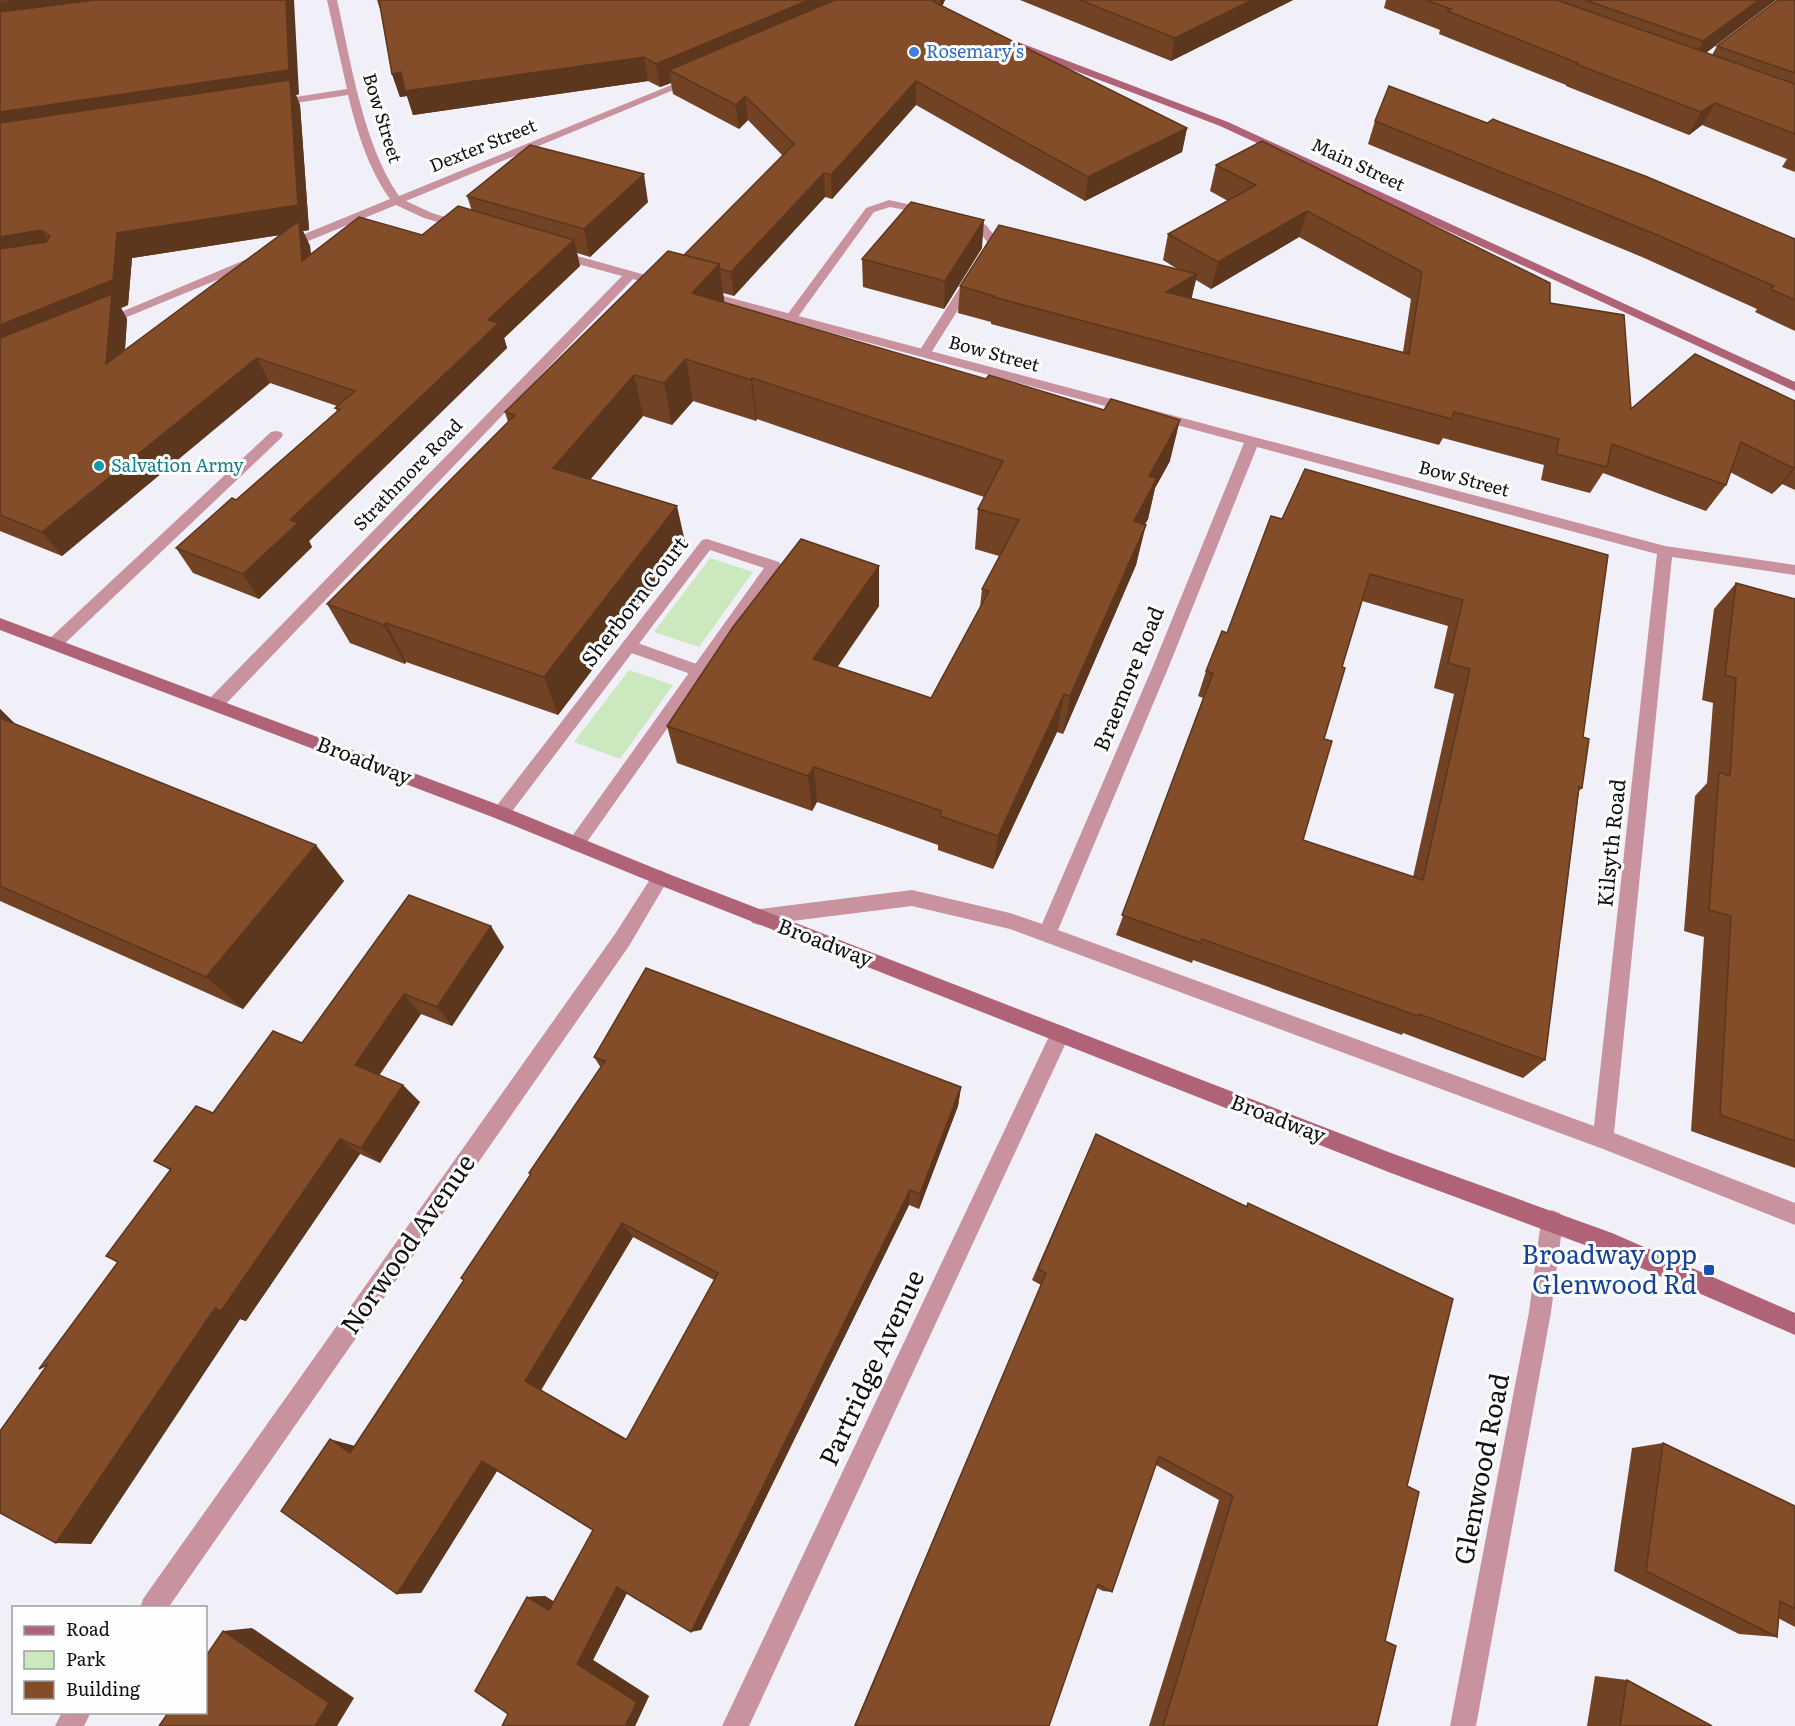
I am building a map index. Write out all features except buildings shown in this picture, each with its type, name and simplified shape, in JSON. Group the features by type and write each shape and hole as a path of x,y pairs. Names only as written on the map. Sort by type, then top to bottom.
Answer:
{"main road":[{"name":"Main Street","path":"996,37 1224,124 1795,387"},
{"name":"Broadway","path":"0,624 501,813 759,917 1391,1163 1612,1244 1795,1324"}],"street":[{"name":"Bow Street","path":"332,0 376,171 397,201"},
{"name":"Dexter Street","path":"87,328 706,74"},
{"path":"264,105 354,91"},
{"path":"397,201 428,215 473,229"},
{"path":"791,318 870,210 888,203 972,221 989,232 994,243 924,353"},
{"name":"Bow Street","path":"540,249 682,289 1665,551 1795,570"},
{"name":"Strathmore Road","path":"214,704 630,275"},
{"path":"54,644 276,435"},
{"name":"Braemore Road","path":"1047,934 1161,666 1252,441"},
{"name":"Sherborn Court","path":"501,813 707,544 774,566 576,844"},
{"name":"Kilsyth Road","path":"1604,1139 1665,551"},
{"path":"629,646 699,671"},
{"name":"Norwood Avenue","path":"153,1606 622,940 660,878"},
{"name":"Broadway","path":"759,917 912,898 1010,921 1604,1139 1795,1214"},
{"name":"Partridge Avenue","path":"735,1726 1060,1034"},
{"name":"Glenwood Road","path":"1463,1726 1540,1312 1552,1221"},
{"path":"68,1726 77,1714"}],"green space":[{"path":"710,558 753,572 699,647 654,632"},
{"path":"629,670 673,685 620,759 574,742"}],"place":[{"name":"Rosemary's","path":"914,52"},
{"name":"Salvation Army","path":"99,466"},
{"name":"Broadway opp Glenwood Rd","path":"1709,1270"}]}
